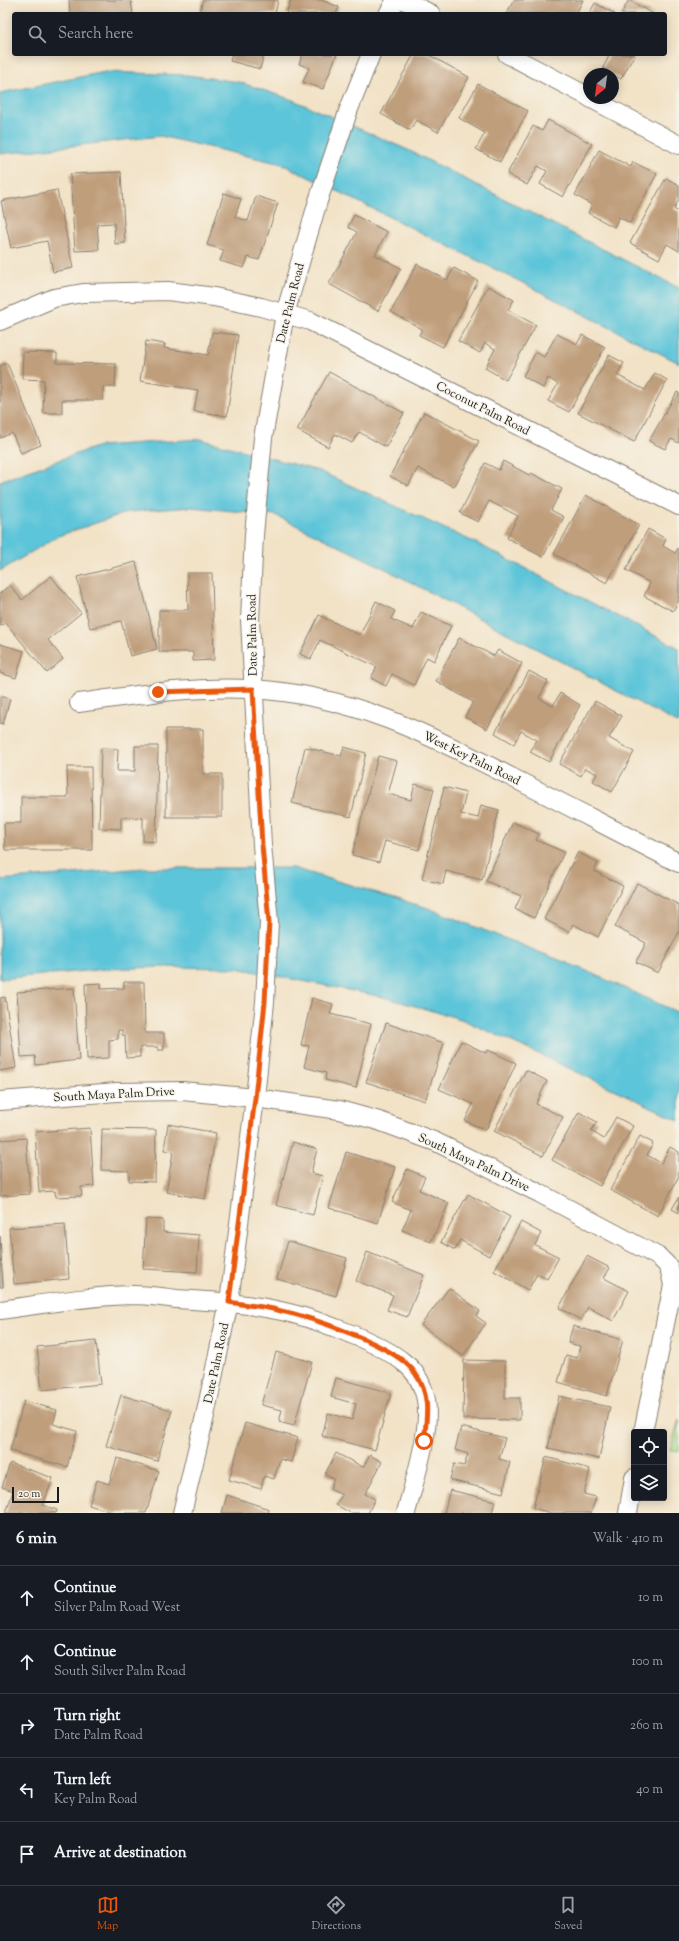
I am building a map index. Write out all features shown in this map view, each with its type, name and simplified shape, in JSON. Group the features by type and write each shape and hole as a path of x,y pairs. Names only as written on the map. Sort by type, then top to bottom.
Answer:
{"street":[{"path":"389,12 396,0"},
{"path":"404,0 426,12"},
{"name":"Date Palm Road","path":"182,1513 206,1416 229,1302 255,1098 265,1002 269,922 262,845 250,620 254,535 263,438 285,314 318,201 349,109 371,56"},
{"path":"511,56 583,94"},
{"path":"601,104 679,145"},
{"name":"Coconut Palm Road","path":"0,321 54,298 97,292 168,291 214,297 261,307 310,321 679,506"},
{"name":"West Key Palm Road","path":"79,703 158,692 253,689 311,696 344,704 393,720 440,740 679,863"},
{"name":"South Maya Palm Drive","path":"0,1102 117,1092 168,1091 255,1098 339,1110 379,1121 436,1142 540,1193 659,1257 669,1267 673,1285 644,1429"},
{"path":"0,1310 84,1299 133,1295 229,1302 278,1310 291,1314 330,1327 384,1350 401,1360 415,1372 424,1390 428,1410 424,1441 406,1513"},
{"path":"628,1513 631,1496"}],"green space":[{"path":"679,1420 679,1452 670,1450"}],"water":[{"path":"105,72 187,75 239,82 293,100 408,150 679,288 679,363 521,282 282,164 160,136 0,154 0,93"},
{"path":"200,439 319,471 476,543 679,648 679,724 380,566 275,515 191,507 128,512 58,536 0,571 0,481 99,446"},
{"path":"145,868 293,868 428,908 587,971 679,1013 679,1120 461,1019 383,997 237,968 159,967 106,969 0,979 0,880"}],"building":[{"path":"69,0 131,0 133,12 70,12"},
{"path":"203,0 278,0 275,12 200,12"},
{"path":"291,0 321,0 339,7 337,12 287,12"},
{"path":"514,0 583,0 577,12 507,12"},
{"path":"629,0 650,12 622,12"},
{"path":"595,3 611,12 590,12"},
{"path":"231,56 263,56 260,69 230,61"},
{"path":"302,56 336,56 323,89 303,82 309,68 299,64"},
{"path":"413,56 431,56 469,77 438,132 416,120 410,130 381,114"},
{"path":"609,56 634,56 621,79 619,78 619,68 603,68"},
{"path":"478,84 528,111 500,162 476,149 485,133 459,118"},
{"path":"548,120 592,144 563,197 540,184 547,171 538,166 527,185 507,174 533,126 542,131"},
{"path":"599,150 631,167 633,162 657,174 630,223 619,217 614,227 588,213 592,205 575,195"},
{"path":"121,172 125,243 115,244 114,223 97,224 99,250 75,251 70,174"},
{"path":"666,178 679,185 679,199 674,209 679,212 679,251 667,244 659,259 630,243"},
{"path":"57,190 73,268 53,272 47,241 11,248 1,201"},
{"path":"224,193 241,199 235,217 248,221 256,196 278,203 259,260 248,257 244,268 220,261 224,250 207,245"},
{"path":"354,215 387,232 375,255 401,268 378,311 329,284 357,232 348,227"},
{"path":"417,264 447,280 454,268 478,281 443,347 419,335 422,329 391,312"},
{"path":"488,286 514,300 508,310 536,325 506,380 485,368 495,349 485,343 480,353 458,341"},
{"path":"212,332 238,335 227,416 194,411 198,390 140,381 146,341 165,344 164,348 208,355"},
{"path":"557,334 577,344 582,335 605,347 569,412 548,401 558,384 548,378 543,388 523,376 536,352 544,357"},
{"path":"23,352 57,353 57,363 116,364 115,387 103,387 103,400 62,400 62,413 43,413 44,380 22,379"},
{"path":"609,355 624,363 617,375 645,390 655,373 667,380 634,442 578,413"},
{"path":"7,363 41,445 21,453 12,433 0,438 0,366"},
{"path":"329,372 404,413 386,447 359,432 352,443 335,434 328,447 297,430"},
{"path":"677,392 679,393 679,443 671,439 665,449 649,441"},
{"path":"424,412 479,441 454,487 418,468 408,486 390,476"},
{"path":"503,461 529,475 531,473 562,489 551,510 564,517 543,557 507,538 518,516 489,501 478,522 460,513 485,463 499,470"},
{"path":"586,495 639,525 607,583 554,554"},
{"path":"648,529 666,539 663,546 675,553 679,547 679,600 673,611 644,596 650,583 626,570"},
{"path":"136,562 157,649 130,656 121,621 90,628 77,577"},
{"path":"187,573 212,573 214,660 193,661 193,652 159,652 159,610 188,610"},
{"path":"51,576 81,613 48,640 63,659 47,673 6,623 0,626 0,593 10,585 22,600"},
{"path":"376,601 395,611 391,619 413,629 421,612 451,626 434,661 427,657 414,685 392,674 386,686 371,678 377,667 320,640 311,659 300,654 319,615 360,635"},
{"path":"459,638 494,656 498,650 522,663 487,729 465,717 473,702 436,681"},
{"path":"0,644 24,651 16,678 0,673"},
{"path":"529,671 548,681 539,698 553,706 560,693 580,705 549,762 530,752 537,740 521,731 514,744 495,733"},
{"path":"0,696 10,699 3,724 0,723"},
{"path":"595,701 622,716 609,738 634,752 612,792 593,781 597,774 585,768 581,776 559,764"},
{"path":"166,729 203,729 203,774 222,774 222,817 166,817"},
{"path":"135,746 158,746 156,842 143,841 143,818 121,817 121,829 99,828 101,748 118,749 117,771 135,771"},
{"path":"305,747 341,756 344,747 366,753 351,817 292,803"},
{"path":"378,756 397,761 388,794 411,800 415,784 434,789 419,850 385,841 379,862 352,855"},
{"path":"67,767 91,767 92,850 5,850 4,823 21,823 21,797 68,797"},
{"path":"444,787 466,793 461,814 478,818 481,805 499,810 482,880 446,871 443,884 422,879"},
{"path":"513,822 539,834 536,840 564,852 534,918 515,909 521,896 486,881"},
{"path":"578,852 598,863 594,871 623,886 598,937 573,924 569,932 544,919"},
{"path":"637,883 679,905 679,932 658,973 636,962 646,943 615,927"},
{"path":"124,982 144,982 145,1033 164,1033 164,1050 158,1050 158,1047 140,1047 140,1057 126,1058 125,1035 122,1035 122,1030 118,1030 118,1039 109,1040 109,1058 87,1059 85,984 101,983 101,989 124,988"},
{"path":"74,988 79,1060 36,1065 35,1056 21,1057 17,992"},
{"path":"5,997 16,1068 0,1071 0,998"},
{"path":"312,998 333,1004 330,1014 371,1024 356,1088 325,1080 326,1073 304,1067 309,1046 301,1045"},
{"path":"386,1023 444,1043 425,1101 366,1082"},
{"path":"461,1041 486,1053 488,1050 516,1063 486,1130 465,1121 473,1104 439,1089"},
{"path":"526,1070 547,1081 536,1104 563,1117 543,1156 494,1131"},
{"path":"579,1112 597,1122 591,1131 604,1139 616,1117 633,1126 600,1186 552,1160"},
{"path":"168,1124 216,1133 205,1199 166,1192 173,1152 164,1150"},
{"path":"90,1128 94,1186 81,1187 82,1196 56,1197 55,1191 39,1192 35,1132"},
{"path":"102,1129 156,1130 155,1182 129,1181 129,1171 101,1170"},
{"path":"640,1136 653,1143 647,1155 661,1163 670,1147 679,1152 679,1176 658,1216 610,1190"},
{"path":"26,1138 30,1194 0,1196 0,1140"},
{"path":"293,1142 317,1149 311,1173 323,1176 313,1215 276,1205"},
{"path":"346,1152 395,1167 378,1223 329,1208"},
{"path":"407,1169 425,1177 419,1190 449,1203 431,1242 402,1230 411,1210 392,1202"},
{"path":"468,1194 510,1217 489,1256 460,1240 455,1250 441,1242"},
{"path":"679,1197 679,1213 672,1209"},
{"path":"146,1219 163,1220 163,1232 199,1235 197,1272 143,1269"},
{"path":"521,1222 541,1233 535,1245 559,1257 547,1279 537,1274 528,1290 494,1271"},
{"path":"65,1224 69,1279 14,1284 9,1228"},
{"path":"0,1236 3,1287 0,1287"},
{"path":"288,1241 347,1258 336,1296 277,1279"},
{"path":"367,1252 424,1275 407,1317 387,1310 393,1295 356,1281"},
{"path":"587,1256 610,1268 604,1278 629,1291 613,1321 588,1307 581,1320 559,1308"},
{"path":"449,1288 480,1311 476,1316 486,1323 463,1356 421,1325"},
{"path":"573,1326 623,1340 607,1396 558,1382 566,1355 577,1358 580,1346 568,1343"},
{"path":"96,1341 101,1384 42,1390 37,1347"},
{"path":"276,1352 312,1362 294,1426 279,1422 282,1410 261,1405"},
{"path":"464,1360 505,1361 505,1398 520,1398 520,1420 463,1419"},
{"path":"336,1378 391,1393 375,1450 322,1436 328,1413 352,1420 356,1404 331,1397"},
{"path":"121,1395 172,1410 157,1461 106,1446"},
{"path":"559,1396 610,1407 599,1459 548,1448"},
{"path":"24,1401 57,1410 53,1424 77,1431 67,1467 10,1451"},
{"path":"245,1423 298,1438 291,1462 280,1459 274,1479 264,1476 261,1489 229,1480"},
{"path":"461,1427 505,1438 499,1459 510,1462 503,1493 450,1480 454,1464 464,1466 468,1454 455,1450"},
{"path":"336,1453 363,1467 370,1455 382,1462 365,1494 375,1499 368,1513 351,1513 336,1505 342,1495 330,1489 334,1479 325,1474"},
{"path":"546,1457 590,1469 584,1494 596,1497 591,1513 551,1513 533,1508"},
{"path":"117,1458 159,1471 146,1513 115,1513 89,1505 97,1480 109,1484"},
{"path":"10,1463 53,1478 43,1505 57,1510 56,1513 6,1513 13,1491 2,1487"},
{"path":"450,1490 495,1501 492,1513 444,1513"},
{"path":"227,1495 269,1509 268,1513 222,1513"}],"route":[{"path":"158,692 234,688 253,689 262,845 269,922 265,1002 255,1098 229,1302 278,1310 324,1324 384,1350 401,1360 415,1372 424,1390 428,1410 424,1441"}]}
